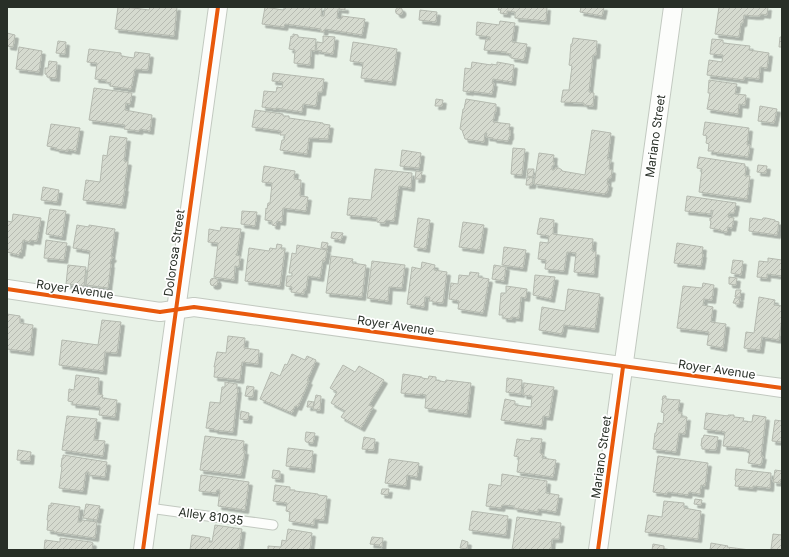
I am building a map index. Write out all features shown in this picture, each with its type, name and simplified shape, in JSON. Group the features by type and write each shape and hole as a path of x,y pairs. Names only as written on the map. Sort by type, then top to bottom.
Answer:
{"street":[{"name":"Dolorosa Street","path":"144,550 218,7"},
{"name":"Mariano Street","path":"598,550 673,7"},
{"name":"Royer Avenue","path":"7,289 160,312 194,308 782,388"}],"lane":[{"name":"Alley 81035","path":"149,508 273,525"}],"building":[{"path":"118,7 149,10 150,7 177,7 174,36 115,29"},
{"path":"265,7 283,10 285,7 322,7 321,16 324,16 324,7 345,7 345,10 338,9 337,18 341,19 342,16 365,19 362,35 325,29 324,32 321,32 321,29 285,24 284,27 262,24"},
{"path":"399,7 402,8 402,14 399,15 396,14 395,11 396,8"},
{"path":"499,7 547,7 546,21 515,18 515,12 507,11 507,14 500,13 501,10 498,10"},
{"path":"581,7 604,7 602,16 580,12"},
{"path":"719,7 768,7 767,15 744,15 739,37 715,34"},
{"path":"420,10 437,12 436,22 419,20"},
{"path":"500,21 515,23 512,42 527,44 524,60 511,58 511,54 506,52 484,50 486,39 490,40 490,37 476,35 477,22 499,25"},
{"path":"7,33 15,35 13,47 7,46"},
{"path":"293,34 298,35 298,37 316,39 315,51 311,50 310,65 294,63 295,50 289,49 291,36 293,37"},
{"path":"323,36 335,37 333,54 316,50 317,42 323,43"},
{"path":"780,37 782,37 782,47 779,47"},
{"path":"573,38 597,41 596,55 593,55 589,92 594,93 593,106 584,105 584,103 561,102 563,90 569,90 572,66 569,65"},
{"path":"712,39 723,40 723,43 750,46 749,50 769,53 767,68 760,67 759,79 744,77 744,80 707,75 709,60 722,62 723,55 710,54"},
{"path":"58,41 66,42 65,54 56,53"},
{"path":"353,42 397,49 392,82 361,78 363,63 350,61"},
{"path":"19,47 42,51 39,72 16,69"},
{"path":"89,49 121,53 121,56 134,58 135,52 150,54 148,70 135,69 131,89 110,86 111,83 106,82 106,80 95,79 97,63 87,62"},
{"path":"49,61 57,62 56,78 47,77 45,74 45,68 48,68"},
{"path":"472,62 497,65 497,62 514,65 512,82 493,79 492,83 494,83 492,94 463,91 465,68 471,69"},
{"path":"273,73 324,79 322,92 318,92 316,106 303,104 302,112 262,107 264,91 276,92 277,87 282,88 283,82 272,81"},
{"path":"709,80 737,84 735,94 746,95 745,105 739,104 738,114 707,109 710,93 708,93"},
{"path":"94,88 132,93 130,104 126,103 125,110 152,115 150,131 140,129 139,131 124,129 125,125 89,120"},
{"path":"436,99 443,100 442,106 435,106"},
{"path":"466,99 496,104 496,112 493,122 510,124 510,136 508,141 486,137 487,133 485,133 484,142 465,139 462,130 460,129"},
{"path":"760,106 777,109 774,123 758,121"},
{"path":"255,110 283,114 283,116 289,116 289,118 330,125 328,139 309,138 307,154 280,150 282,140 284,140 285,135 280,135 281,131 252,127"},
{"path":"705,122 749,128 747,145 750,145 748,157 708,151 709,144 706,143 707,136 703,135"},
{"path":"51,124 80,128 76,151 56,149 47,146"},
{"path":"592,130 611,133 607,159 610,159 609,169 612,170 611,178 608,178 607,184 609,184 607,193 605,194 534,184 539,153 554,155 554,165 552,166 552,170 559,168 562,171 585,175"},
{"path":"110,136 127,138 124,161 128,162 122,205 83,200 86,180 100,182 103,155 107,156"},
{"path":"513,148 525,149 522,175 511,174"},
{"path":"402,150 421,153 419,168 400,166"},
{"path":"699,157 745,164 745,176 750,176 747,199 699,192 702,169 697,168"},
{"path":"758,165 767,166 766,173 757,172"},
{"path":"264,166 295,171 294,179 301,180 300,196 308,197 306,211 283,208 282,222 277,221 276,226 272,225 272,221 265,220 266,208 267,209 268,203 270,203 272,183 262,182"},
{"path":"375,169 412,173 411,188 399,186 394,221 386,220 385,223 377,222 377,218 347,215 349,198 371,200"},
{"path":"528,169 534,169 533,177 527,176"},
{"path":"416,171 422,172 421,179 415,179"},
{"path":"527,177 533,178 532,185 526,185"},
{"path":"43,187 59,190 57,202 41,200"},
{"path":"687,196 736,203 734,213 729,213 728,217 734,218 732,228 728,227 727,232 710,228 710,218 711,219 713,211 711,210 711,214 685,211"},
{"path":"50,209 66,211 62,237 46,234"},
{"path":"242,211 257,212 255,226 241,224"},
{"path":"13,214 41,218 37,241 30,240 30,242 23,240 21,253 20,252 19,255 7,252 7,221 12,222"},
{"path":"418,218 430,220 426,249 414,247"},
{"path":"540,218 554,220 553,234 593,239 592,251 596,252 594,274 574,272 576,253 567,252 564,271 545,269 546,260 538,259 540,242 548,243 549,236 537,234"},
{"path":"750,218 762,220 763,218 766,218 779,222 777,235 749,231"},
{"path":"463,222 484,225 480,250 459,247"},
{"path":"77,225 89,227 89,225 115,229 111,257 113,257 110,264 108,288 86,285 90,251 73,248"},
{"path":"221,227 241,229 236,254 240,256 239,267 235,266 234,280 214,277 218,243 208,242 209,229 220,231"},
{"path":"332,232 343,233 341,240 331,238"},
{"path":"46,240 67,243 64,260 44,258"},
{"path":"322,242 328,243 327,249 321,248"},
{"path":"677,243 703,247 701,266 674,263"},
{"path":"277,244 282,245 281,249 285,249 280,286 245,281 249,248 269,251 270,248 276,249"},
{"path":"297,245 327,250 325,261 323,260 320,278 308,276 304,294 291,292 292,287 286,286 287,276 292,276 292,273 289,273 292,253 296,254"},
{"path":"504,247 526,250 523,268 502,265"},
{"path":"331,256 353,259 352,263 366,265 362,297 326,293"},
{"path":"768,258 782,260 782,276 767,274 767,278 757,277 759,261 768,262"},
{"path":"733,260 743,261 741,275 731,273"},
{"path":"372,261 405,265 402,288 389,287 388,301 367,298"},
{"path":"422,262 435,265 434,270 447,272 443,303 429,301 430,297 425,297 424,307 407,304 412,267 421,269"},
{"path":"68,265 86,267 84,286 66,284"},
{"path":"494,265 506,267 504,281 492,279"},
{"path":"470,272 479,273 478,277 489,279 483,313 458,309 459,301 449,299 451,283 458,284 459,275 469,276"},
{"path":"535,275 555,277 551,299 533,295"},
{"path":"729,277 737,278 736,285 729,284"},
{"path":"212,278 216,278 218,282 216,286 212,286 210,284 210,280"},
{"path":"703,283 714,285 712,300 704,299 703,305 713,307 711,322 726,324 723,348 707,345 709,332 677,328 683,286 702,288"},
{"path":"506,286 527,289 526,298 521,297 519,318 503,318 503,315 499,315 501,293 506,293"},
{"path":"568,289 600,294 595,329 564,325 562,334 539,330 542,307 565,311"},
{"path":"736,290 741,290 740,297 735,297"},
{"path":"759,297 775,300 774,305 782,306 779,340 762,337 760,350 744,348 746,332 754,333"},
{"path":"735,298 740,298 739,304 733,303"},
{"path":"7,314 20,316 20,323 33,325 30,352 7,349"},
{"path":"102,320 121,322 117,353 105,352 103,371 59,365 62,340 98,345"},
{"path":"228,336 245,338 244,348 259,350 258,364 242,362 240,380 214,377 217,352 226,353"},
{"path":"292,354 305,360 307,356 316,360 298,407 295,406 292,413 260,399 271,372 280,376 285,364 287,365"},
{"path":"343,365 355,372 359,366 384,380 369,405 373,407 361,428 341,417 345,411 331,403 337,392 330,388"},
{"path":"403,374 428,379 429,376 436,377 436,380 445,382 446,380 471,383 467,414 425,408 426,395 401,393"},
{"path":"76,375 99,378 98,394 103,395 102,398 117,400 115,417 99,415 100,407 72,404 73,402 68,401 69,389 74,390"},
{"path":"507,378 522,380 521,394 506,392"},
{"path":"225,382 237,384 238,389 233,432 206,428 210,402 220,403 222,387 225,387"},
{"path":"524,383 554,387 549,417 543,416 542,426 501,420 505,399 515,401 515,405 531,407 532,396 523,395"},
{"path":"247,386 254,387 253,397 245,396"},
{"path":"316,395 321,396 320,410 313,409"},
{"path":"663,396 666,396 666,399 680,400 678,410 679,413 682,413 681,417 687,417 685,434 679,433 676,452 653,449 658,423 663,424 664,413 661,412"},
{"path":"308,401 314,402 313,407 307,407"},
{"path":"241,411 249,413 248,420 240,419"},
{"path":"706,413 728,416 734,415 734,417 744,418 743,421 752,422 753,415 766,417 761,465 748,463 750,450 723,446 725,432 704,429"},
{"path":"67,416 97,419 94,440 105,441 103,456 62,450"},
{"path":"775,420 782,421 782,442 772,441"},
{"path":"306,432 315,433 313,443 306,442"},
{"path":"704,435 718,437 716,450 702,449 702,438"},
{"path":"205,436 244,441 243,451 245,451 241,475 200,470"},
{"path":"364,437 375,439 374,450 362,449"},
{"path":"531,438 542,439 540,453 543,454 542,458 556,460 553,477 517,472 519,457 514,456 517,439 531,441"},
{"path":"288,448 313,451 311,469 286,466"},
{"path":"18,450 31,452 30,461 17,460"},
{"path":"63,455 107,462 105,477 89,475 89,472 86,472 83,491 59,488"},
{"path":"658,456 708,463 705,486 701,485 700,494 689,492 688,495 668,492 667,494 653,492"},
{"path":"389,459 419,463 417,477 407,475 406,486 385,483"},
{"path":"736,469 771,473 770,488 735,486"},
{"path":"273,470 280,471 280,479 272,478"},
{"path":"775,470 782,471 782,481 781,480 780,483 773,482"},
{"path":"502,474 547,481 546,493 559,495 556,512 538,509 538,512 514,508 514,506 502,505 501,508 486,506 489,484 501,486"},
{"path":"201,475 249,482 245,510 218,506 220,490 217,490 216,493 199,491"},
{"path":"275,485 290,487 290,490 327,496 324,520 314,519 314,525 289,521 290,512 286,511 287,503 273,501"},
{"path":"382,489 389,489 388,495 381,494"},
{"path":"695,499 702,500 701,505 694,504"},
{"path":"664,501 684,503 684,508 701,511 698,539 645,532 648,515 662,517"},
{"path":"51,503 80,507 78,522 81,522 82,520 97,522 95,538 47,530 49,505 51,506"},
{"path":"86,504 100,506 97,520 83,518"},
{"path":"472,511 508,516 506,535 469,530"},
{"path":"517,517 561,523 559,539 552,539 551,550 512,550"},
{"path":"215,525 242,529 239,550 190,550 192,535 210,538 209,542 212,542"},
{"path":"288,529 312,533 310,550 268,550 268,546 281,547 282,540 286,541"},
{"path":"773,534 782,535 782,550 771,549"},
{"path":"372,537 383,538 382,547 379,546 380,545 370,544"},
{"path":"60,538 91,542 93,543 92,550 44,550 45,540 60,542"},
{"path":"462,540 468,542 467,549 460,548"},
{"path":"711,543 728,546 727,547 750,550 710,550"},
{"path":"653,544 664,546 664,549 671,550 652,550"}],"cycle path":[{"path":"143,550 218,7"},
{"path":"7,289 160,312 194,307 782,388"},
{"path":"598,550 623,367"}]}
